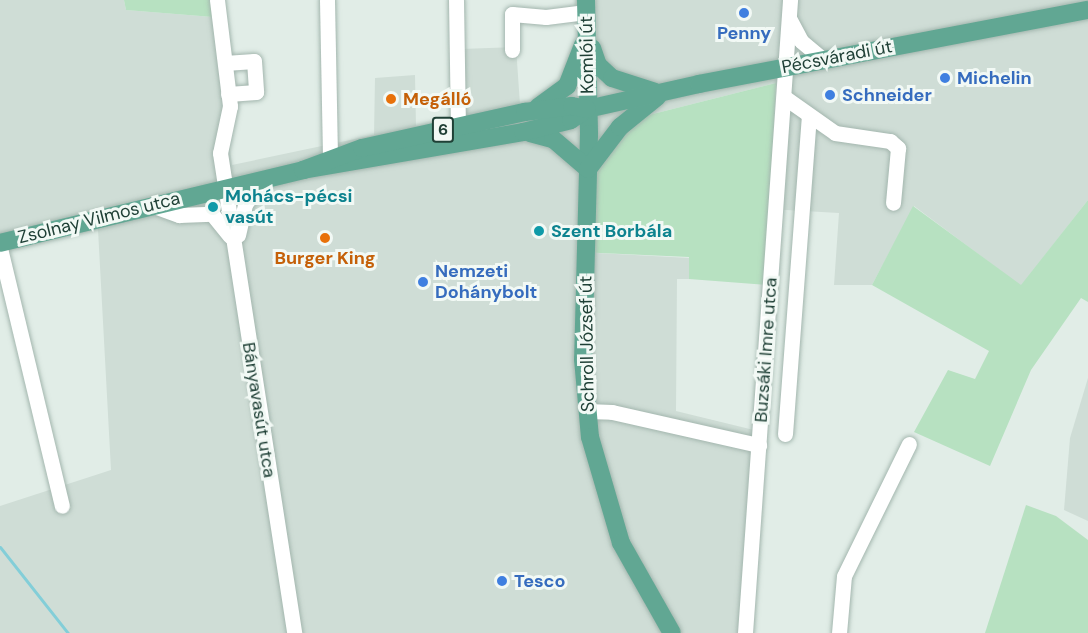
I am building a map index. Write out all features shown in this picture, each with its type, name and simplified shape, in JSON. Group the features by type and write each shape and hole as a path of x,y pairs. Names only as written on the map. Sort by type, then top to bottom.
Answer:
{"main road":[{"name":"Komlói út","path":"586,6 587,109"},
{"name":"Pécsváradi út","path":"587,109 786,66 1088,10"},
{"path":"588,32 604,73 627,86 663,93"},
{"path":"525,112 552,100 567,86 588,32"},
{"path":"524,132 553,139 588,169 620,127 663,93"},
{"name":"Zsolnay Vilmos utca","path":"303,170 330,158 525,112 572,106 587,109"},
{"name":"Zsolnay Vilmos utca","path":"0,243 149,204 303,170 524,132 571,120 587,109"},
{"name":"Schroll József út","path":"587,109 588,169 583,320 587,411 595,462 614,526 645,591 672,633"}],"street":[{"name":"Bányavasút utca","path":"218,0 228,94 220,153 294,633"},
{"path":"327,0 330,158"},
{"path":"456,0 458,127"},
{"name":"Buzsáki Imre utca","path":"745,633 790,0"},
{"path":"512,50 512,14 546,17 586,6"},
{"path":"789,18 801,41 824,60"},
{"path":"225,63 254,61 256,92 228,94"},
{"path":"784,97 835,133 890,141 898,148 893,203"},
{"path":"785,434 809,116"},
{"path":"236,250 245,204 266,178"},
{"path":"149,204 178,214 212,214 220,218 236,250"},
{"path":"0,248 62,506"},
{"path":"587,411 612,412 759,445"},
{"path":"839,633 844,576 909,444"}],"shaded area":[{"path":"0,0 124,0 126,10 213,17 232,165 374,135 375,78 415,75 416,127 460,120 461,49 516,47 521,119 579,110 597,34 596,0 1088,0 1088,200 1021,286 914,206 872,285 834,285 839,213 769,209 776,83 637,118 602,166 578,252 690,258 689,279 677,279 676,411 766,433 744,633 0,633 0,506 111,470 97,211 0,237"},
{"path":"1088,378 1088,521 1064,510 1070,438"}],"green space":[{"path":"124,0 211,0 213,17 126,10"},
{"path":"776,83 766,285 689,279 689,257 578,252 582,170 602,166 637,118"},
{"path":"1088,200 1088,302 1081,298 1031,370 990,466 914,432 948,370 975,379 989,351 872,285 913,206 1021,285"},
{"path":"1026,505 1056,516 1088,540 1088,633 985,633"}],"waterway":[{"path":"0,547 68,633"}],"place":[{"name":"Penny","path":"744,13"},
{"name":"Michelin","path":"945,78"},
{"name":"Schneider","path":"830,95"},
{"name":"Megálló","path":"391,99"},
{"name":"Mohács-pécsi vasút","path":"213,207"},
{"name":"Szent Borbála","path":"539,231"},
{"name":"Burger King","path":"325,238"},
{"name":"Nemzeti Dohánybolt","path":"423,282"},
{"name":"Tesco","path":"502,581"}]}
